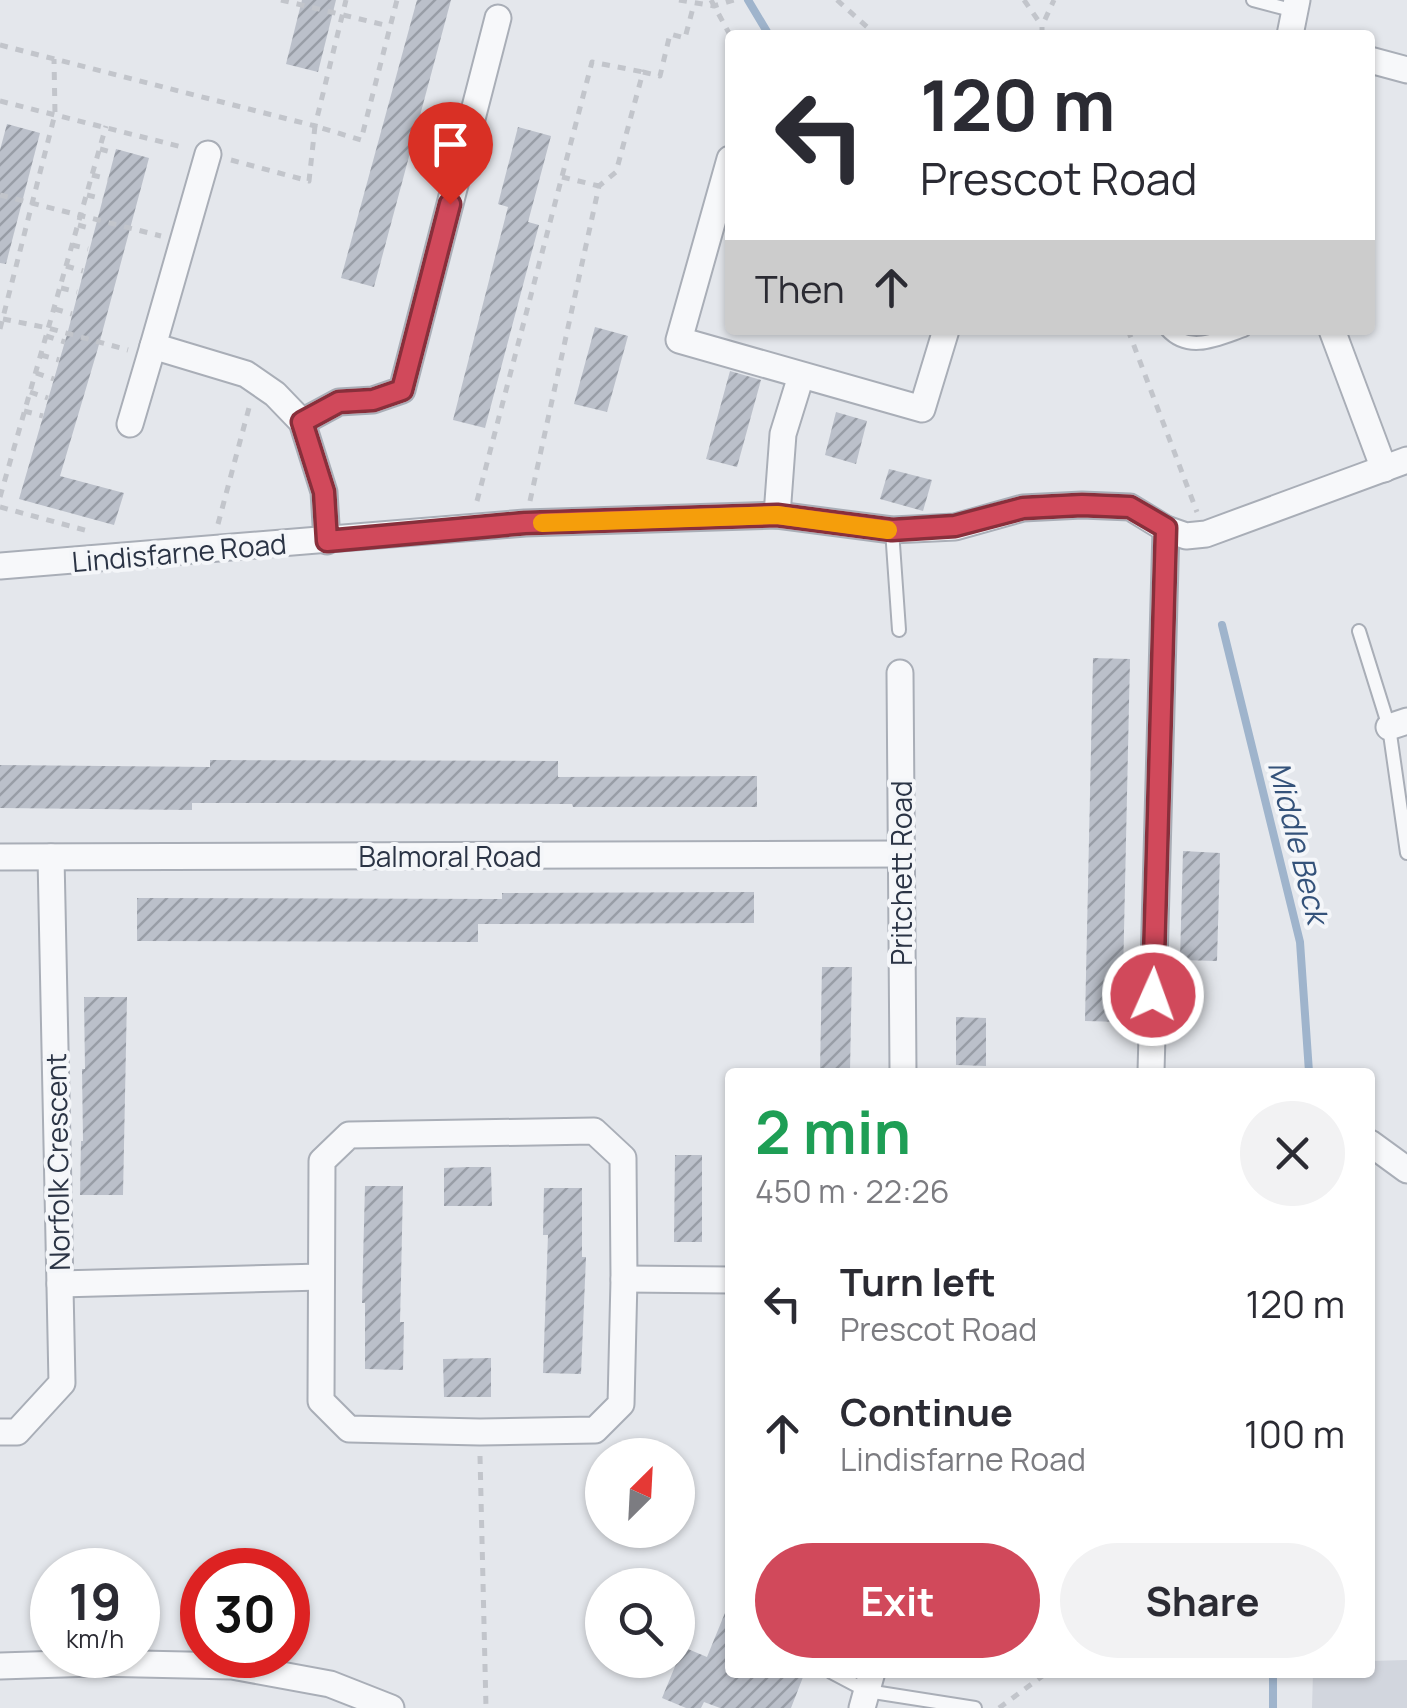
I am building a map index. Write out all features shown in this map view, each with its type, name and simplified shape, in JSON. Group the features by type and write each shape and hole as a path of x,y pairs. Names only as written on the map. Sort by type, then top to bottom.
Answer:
{"street":[{"path":"302,422 339,402 373,400 402,390 498,18"},
{"path":"1375,61 1407,70"},
{"path":"130,424 208,154"},
{"path":"725,177 679,340 922,410 944,335"},
{"path":"1206,534 1396,465 1334,335"},
{"path":"152,351 246,374 275,394 302,422 324,492 327,541"},
{"path":"777,515 783,434 801,376"},
{"name":"Lindisfarne Road","path":"0,566 525,523 777,515 892,530 955,526 1023,508 1082,505 1130,507 1186,536 1206,534"},
{"path":"1150,1068 1166,528"},
{"name":"Pritchett Road","path":"900,673 903,1068"},
{"name":"Balmoral Road","path":"0,857 901,854"},
{"name":"Norfolk Crescent","path":"0,1432 17,1432 62,1383 50,857"},
{"path":"594,1131 623,1158 624,1279 622,1404 595,1430 349,1430 321,1401 322,1161 349,1135 594,1131"},
{"path":"1375,1147 1407,1170"},
{"path":"60,1284 321,1277"},
{"path":"624,1279 725,1280"},
{"path":"0,1666 94,1662 232,1666 330,1684 391,1708"}],"lane":[{"path":"1254,0 1294,15"},
{"path":"1171,335 1196,344 1227,335"},
{"path":"892,530 899,630"},
{"path":"1359,631 1398,724 1407,853"},
{"path":"843,1678 867,1690 975,1708"}],"path":[{"path":"280,0 390,27"},
{"path":"0,101 310,181 315,126 346,0"},
{"path":"0,45 361,140 397,0"},
{"path":"679,0 694,4 734,0"},
{"path":"837,0 870,30"},
{"path":"1024,0 1042,26"},
{"path":"1042,30 1054,0"},
{"path":"712,3 727,30"},
{"path":"470,528 592,62 660,76 670,34 684,38 694,4"},
{"path":"0,329 3,305 12,284 55,114 54,58"},
{"path":"525,523 600,186 616,172 643,72"},
{"path":"0,497 106,126"},
{"path":"39,136 49,138"},
{"path":"100,149 115,152"},
{"path":"34,158 43,161"},
{"path":"92,175 108,179"},
{"path":"562,177 600,186"},
{"path":"27,181 38,184"},
{"path":"0,195 183,242"},
{"path":"87,195 103,199"},
{"path":"20,216 29,218"},
{"path":"78,225 94,230"},
{"path":"14,237 23,240"},
{"path":"72,245 88,250"},
{"path":"8,259 17,262"},
{"path":"66,266 83,270"},
{"path":"3,280 12,284"},
{"path":"60,288 78,292"},
{"path":"54,308 72,314"},
{"path":"1,318 152,351"},
{"path":"1130,335 1206,534"},
{"path":"46,336 65,342"},
{"path":"41,355 59,360"},
{"path":"36,373 54,380"},
{"path":"217,528 252,398 264,386"},
{"path":"30,392 48,398"},
{"path":"24,411 43,416"},
{"path":"20,512 24,500"},
{"path":"38,517 42,505"},
{"path":"0,506 94,533 98,521"},
{"path":"58,522 61,510"},
{"path":"77,528 80,516"},
{"path":"480,1432 486,1708"},
{"path":"998,1708 1040,1678"}],"shaded area":[{"path":"1407,1660 1407,1708 1312,1708 1313,1678 1375,1678 1375,1661"}],"building":[{"path":"302,0 336,0 318,72 286,64"},
{"path":"417,0 451,0 374,287 341,278"},
{"path":"7,124 40,133 6,264 0,263 0,150"},
{"path":"518,127 551,136 528,222 539,225 485,428 453,420 508,207 498,204"},
{"path":"116,149 149,158 60,476 124,493 114,525 19,499"},
{"path":"595,327 628,336 607,412 574,404"},
{"path":"730,371 761,380 737,467 706,459"},
{"path":"836,412 867,421 856,464 825,455"},
{"path":"889,469 932,480 923,511 880,499"},
{"path":"1093,658 1130,659 1122,1022 1085,1021"},
{"path":"210,760 558,761 558,777 757,776 757,807 192,803 192,810 0,808 0,765 210,767"},
{"path":"1183,851 1220,853 1217,961 1180,960"},
{"path":"754,892 754,923 478,924 478,942 137,941 137,898 502,899 502,893"},
{"path":"822,967 852,967 850,1068 820,1068"},
{"path":"84,997 127,997 123,1195 80,1195"},
{"path":"956,1017 986,1018 986,1066 956,1065"},
{"path":"675,1155 702,1155 702,1242 674,1242"},
{"path":"491,1167 492,1206 444,1206 444,1168"},
{"path":"365,1186 403,1186 403,1370 365,1369"},
{"path":"544,1188 582,1188 582,1257 586,1257 581,1374 543,1373 548,1235 543,1235"},
{"path":"491,1358 491,1397 444,1397 443,1359"},
{"path":"725,1613 725,1678 803,1678 791,1708 720,1708 704,1702 701,1708 686,1708 662,1698 670,1678 695,1678 695,1652 707,1657"}],"waterway":[{"path":"748,0 766,30"},
{"name":"Middle Beck","path":"1222,625 1300,942 1309,1068"},
{"name":"Middle Beck","path":"1273,1678 1273,1708"}],"slow traffic":[{"path":"542,523 777,515 888,530"}],"route":[{"path":"450,204 402,390 373,400 339,402 302,422 324,492 327,541 525,523 777,515 892,530 955,526 1023,508 1082,505 1130,507 1166,528 1153,995"}]}
